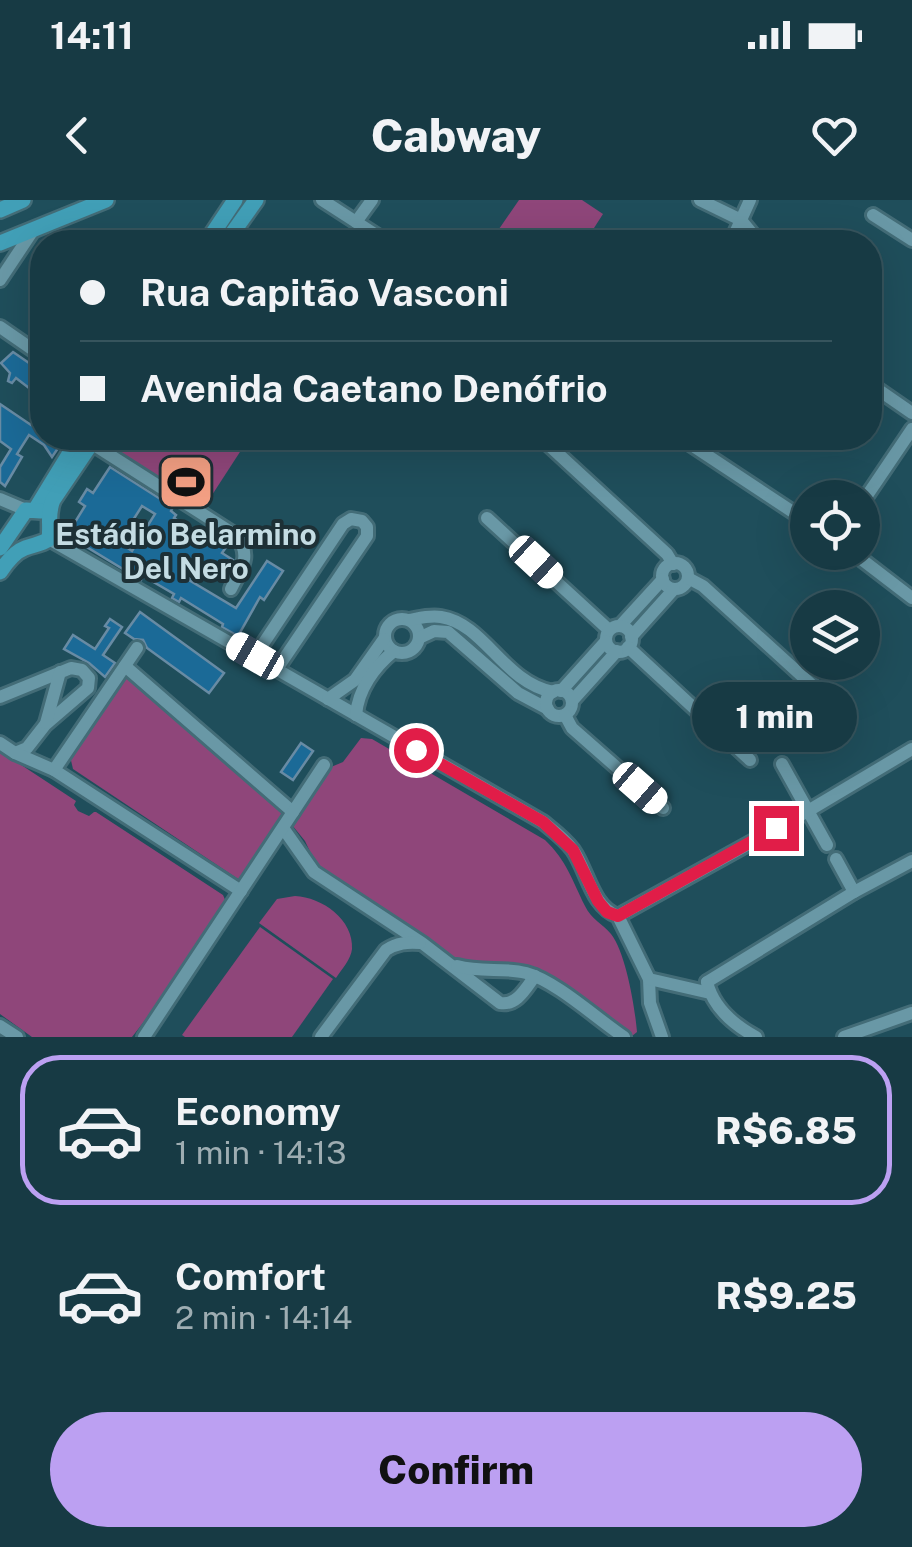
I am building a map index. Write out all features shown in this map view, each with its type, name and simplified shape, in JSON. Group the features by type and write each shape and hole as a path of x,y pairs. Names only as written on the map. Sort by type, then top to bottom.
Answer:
{"main road":[{"path":"0,210 23,200"},
{"path":"34,229 106,200"},
{"path":"215,230 235,200"},
{"path":"235,230 256,200"},
{"path":"0,243 30,231"},
{"path":"0,548 14,527 36,512 80,450"},
{"path":"0,572 8,560 25,548 50,539 51,526 36,512"},
{"path":"14,527 25,548"}],"street":[{"path":"322,200 368,230"},
{"path":"356,222 372,200"},
{"path":"700,200 741,220 749,230"},
{"path":"736,230 750,200"},
{"path":"873,215 912,240"},
{"path":"0,280 30,235"},
{"path":"0,327 30,348"},
{"path":"882,392 912,413"},
{"path":"877,480 912,428"},
{"path":"105,450 237,536 246,558 231,589"},
{"path":"554,450 667,554 673,564 684,567 688,578 703,586 836,706"},
{"path":"698,450 790,510"},
{"path":"0,498 36,512"},
{"path":"255,656 342,524 351,518 362,521 368,536 276,670"},
{"path":"487,518 612,632 628,630 625,645"},
{"path":"50,539 543,822 573,850 598,901 607,912 618,916 648,977 650,1004 662,1037"},
{"path":"673,564 664,571 666,586 681,588 688,578"},
{"path":"875,570 912,598"},
{"path":"548,709 546,702 663,578"},
{"path":"419,638 434,630 448,632 518,693 557,716 674,589"},
{"path":"328,699 359,684 376,660 386,628 393,620 437,616 459,623 519,679 536,688 568,694 572,728 663,808"},
{"path":"376,660 394,652 410,651 417,644 417,628 409,620"},
{"path":"612,632 610,648 625,645"},
{"path":"384,639 394,652"},
{"path":"625,645 750,760"},
{"path":"54,770 137,648"},
{"path":"125,666 293,812"},
{"path":"0,697 71,668 82,670 89,678 88,688 26,748 15,752"},
{"path":"45,726 60,672"},
{"path":"356,716 359,684"},
{"path":"0,742 54,770 241,891"},
{"path":"618,916 912,749"},
{"path":"782,764 827,845"},
{"path":"144,1037 324,765"},
{"path":"282,828 314,872 422,943 500,1003 514,1002 535,976"},
{"path":"836,859 854,892"},
{"path":"648,977 708,988 854,892 912,861"},
{"path":"321,1037 386,950 408,942 422,943"},
{"path":"448,963 475,971 524,972 535,976 624,1037"},
{"path":"708,988 735,1026 756,1037"},
{"path":"844,1037 912,1013"},
{"path":"0,1026 17,1037"}],"shaded area":[{"path":"519,200 582,200 603,214 593,230 498,230"},
{"name":"Estádio Belarmino Del Nero","path":"105,450 241,450 201,512"},
{"path":"124,679 132,679 281,811 282,817 243,878 238,879 73,769 70,756"},
{"path":"361,738 372,739 553,848 588,911 616,943 629,981 637,1032 632,1036 541,971 517,964 493,966 450,958 315,862 292,825 331,767 343,762"},
{"path":"0,751 76,801 78,811 89,816 96,812 223,895 226,902 132,1037 32,1037 0,1014"},
{"path":"295,896 325,906 348,929 351,953 336,978 259,923 277,899"},
{"path":"260,927 333,979 292,1037 182,1035"}],"building":[{"path":"13,352 30,364 30,389 16,378 12,383 8,381 10,373 1,363"},
{"path":"0,404 30,424 30,436 17,454 22,457 5,486 0,482 0,467 11,449 0,441"},
{"path":"110,467 173,507 174,518 190,529 209,541 213,533 229,543 222,553 233,560 225,578 218,573 216,577 198,565 189,580 236,608 267,561 283,571 264,600 260,597 238,636 181,598 179,602 172,598 174,594 143,576 141,580 67,535 85,506 79,502 87,489 93,493","holes":["142,506 155,514 132,551 119,542"]},
{"path":"140,612 224,673 209,693 147,648 143,640 125,633"},
{"path":"110,619 122,627 103,655 115,663 105,677 64,649 73,635 95,649 109,628 105,626"},
{"path":"301,743 313,751 293,780 281,772"}],"place":[{"name":"Estádio Belarmino Del Nero","path":"186,482"}],"route":[{"path":"416,750 543,822 573,850 598,901 607,912 618,916 776,828"}]}
